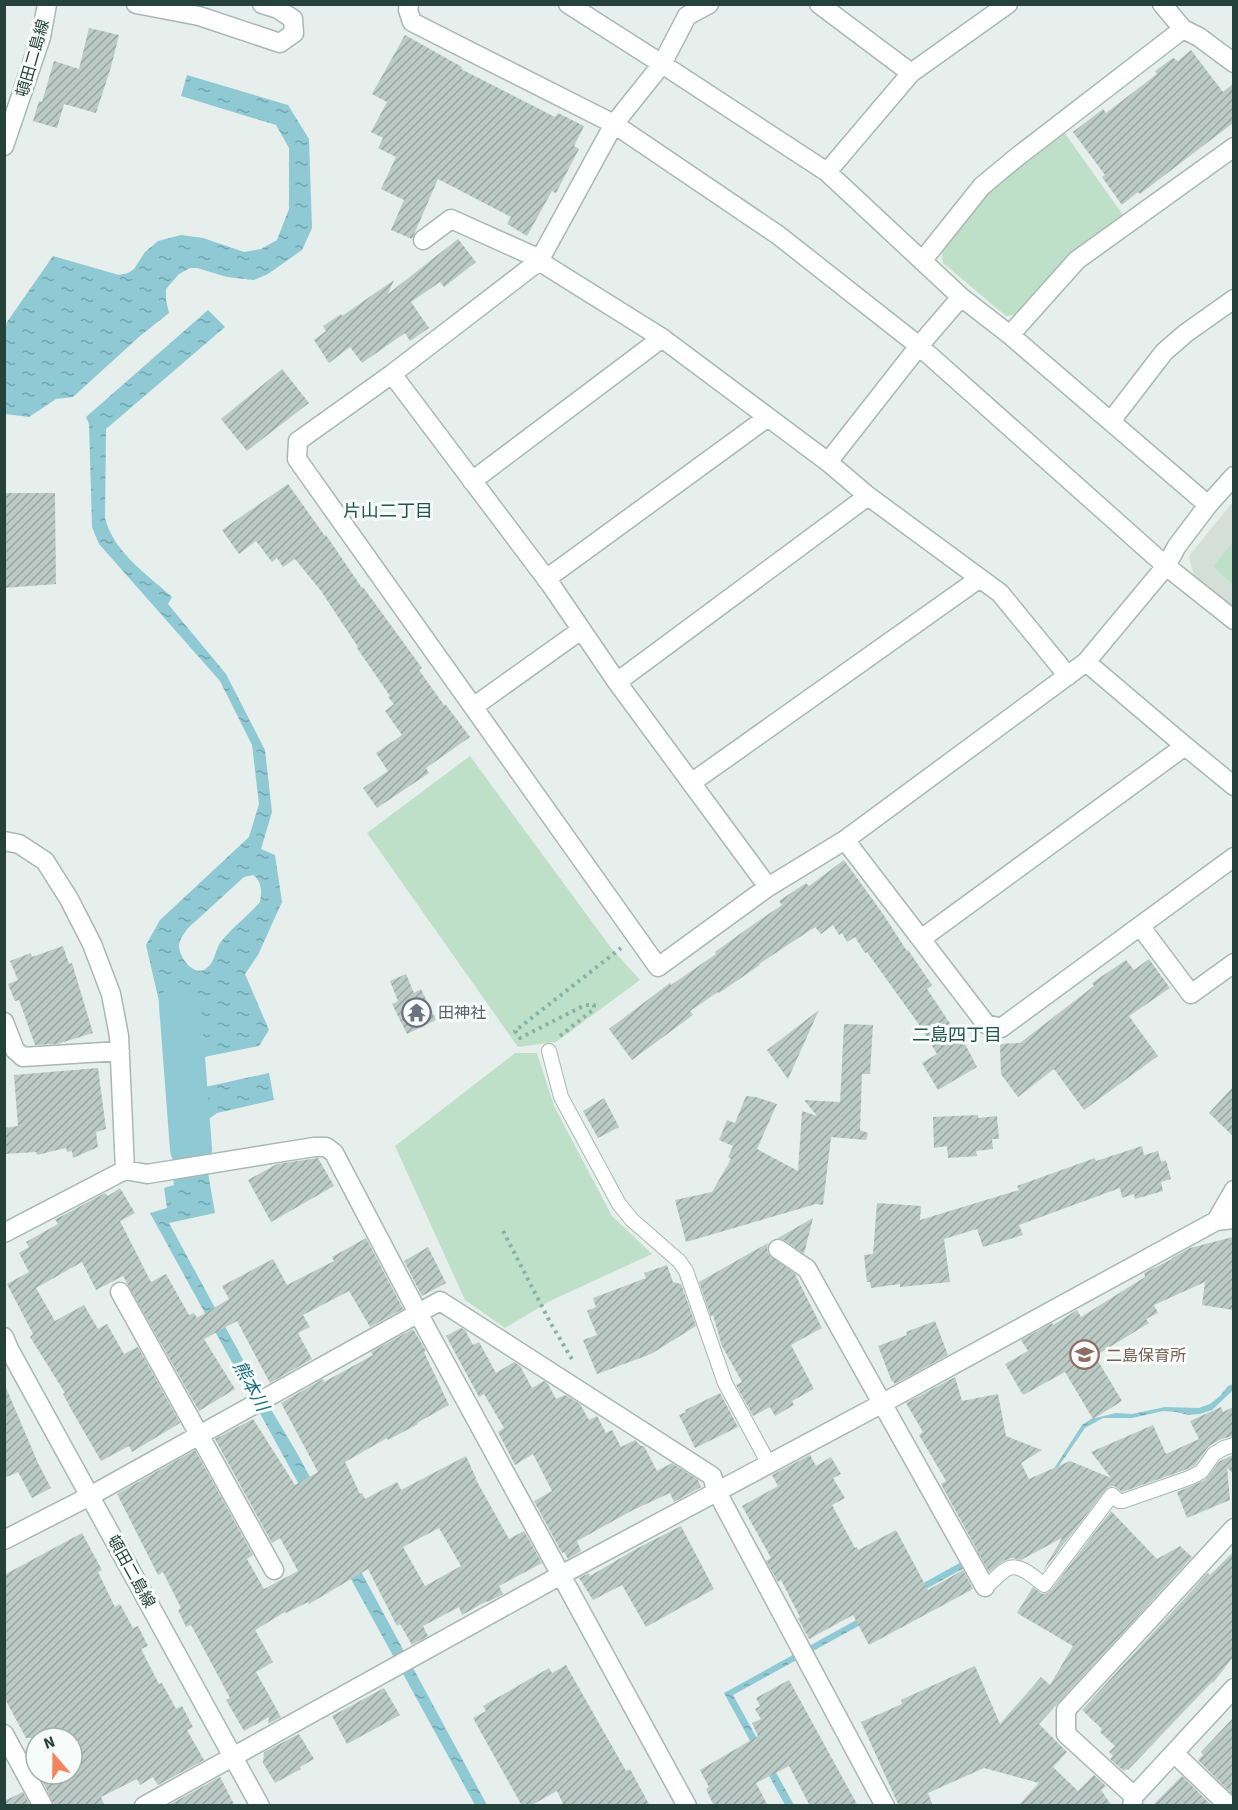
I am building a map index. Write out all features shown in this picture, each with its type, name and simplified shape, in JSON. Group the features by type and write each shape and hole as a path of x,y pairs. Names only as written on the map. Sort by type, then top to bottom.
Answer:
{"street":[{"name":"頓田二島線","path":"4,146 41,37 47,4"},
{"path":"136,4 199,16 280,43 294,33 293,19 278,9 262,4"},
{"path":"409,4 408,10 412,22 614,124 778,235 919,346 1166,566 1233,620"},
{"path":"568,4 827,172 961,297 1010,335 1208,505"},
{"path":"709,4 687,16 662,64 614,124 539,260 392,374 298,441 297,459 658,967 768,887 845,840 1086,662 1166,566 1177,546 1233,476"},
{"path":"819,4 911,74"},
{"path":"827,172 911,74 1008,4"},
{"path":"1162,4 1183,29 1233,63"},
{"path":"922,261 982,186 1026,149 1183,29"},
{"path":"1010,335 1077,261 1233,147"},
{"path":"423,240 451,219 539,260 662,338 828,462 868,496 1000,593 1068,676"},
{"path":"828,462 919,346 961,297"},
{"path":"1112,421 1164,352 1233,299"},
{"path":"472,481 662,338"},
{"path":"392,374 546,579 617,682 768,887"},
{"path":"546,579 768,417"},
{"path":"617,682 868,496"},
{"path":"691,783 980,578"},
{"path":"473,707 581,630"},
{"path":"1086,662 1233,786"},
{"path":"921,939 1185,746"},
{"path":"845,840 986,1024 1001,1028 1233,857"},
{"path":"4,841 19,844 45,861 69,899 92,944 111,994 119,1036 125,1170"},
{"path":"1140,926 1191,994 1233,963"},
{"path":"4,1022 15,1050 23,1057 120,1051"},
{"path":"4,1233 125,1170 147,1174 314,1147 326,1147 334,1153 418,1313 687,1806"},
{"path":"144,1806 561,1575 1225,1220 1233,1190"},
{"path":"778,1248 807,1269 985,1587"},
{"path":"120,1292 274,1570"},
{"path":"4,1540 90,1496 440,1301 712,1476 717,1492 885,1806"},
{"name":"頓田二島線","path":"4,1337 260,1806"},
{"path":"1233,1528 1066,1710 1066,1734 1133,1801 1233,1688"},
{"path":"4,1734 43,1806"},
{"path":"1174,1753 1229,1806"}],"lane":[{"path":"549,1051 561,1097 619,1204 632,1220 679,1261 686,1271 725,1383 769,1464"},
{"path":"985,1587 1006,1569 1014,1567 1044,1585 1112,1495 1119,1501 1123,1501 1189,1478 1201,1472 1214,1454 1233,1444"}],"path":[{"path":"560,1036 594,1009 594,1005 585,1005 520,1038 515,1030 623,947"},
{"path":"503,1231 550,1322 578,1370"}],"shaded area":[{"path":"1233,502 1233,607 1194,576 1189,556"}],"green space":[{"path":"1064,132 1123,215 1067,257 1017,314 1006,316 943,263 941,245 994,187"},
{"path":"1233,542 1233,585 1213,566"},
{"path":"470,756 612,949 640,980 556,1042 518,1047 367,833"},
{"path":"515,1053 537,1053 554,1106 612,1216 652,1254 550,1301 505,1328 465,1300 395,1146"}],"water":[{"path":"187,75 288,105 309,139 312,228 302,250 268,274 254,280 227,277 197,268 190,268 179,274 166,289 169,313 73,397 56,399 29,417 5,414 5,330 7,322 53,256 119,275 134,269 145,252 158,241 181,235 203,238 244,252 261,249 277,240 289,209 289,148 276,125 181,96"},
{"path":"208,310 225,327 106,429 105,518 116,542 132,562 172,597 168,604 226,674 265,750 272,812 261,849 275,855 282,902 258,955 245,974 269,1030 259,1046 184,1061 171,1053 146,945 160,920 249,837 259,804 252,745 220,681 99,544 92,527 89,424 86,417","holes":["253,875 261,887 260,902 220,943 210,965 200,971 190,967 182,957 179,946 187,929 244,877"]},
{"path":"269,1073 274,1100 217,1113 196,1128 208,1173 215,1213 169,1223 260,1391 297,1453 487,1805 475,1805 150,1213 167,1208 164,1188 174,1185 173,1177 185,1175 169,1095"},
{"path":"1233,1384 1233,1390 1212,1410 1200,1414 1188,1415 1163,1411 1132,1418 1103,1418 1085,1428 1056,1470 1018,1534 975,1558 966,1567 733,1695 794,1805 785,1805 724,1693 1005,1538 1082,1425 1091,1419 1116,1413 1132,1414 1165,1407 1199,1408 1210,1404"}],"building":[{"path":"89,28 119,35 96,113 64,104 57,128 33,121 39,101 42,102 54,61 79,69"},
{"path":"405,35 462,67 461,69 555,117 558,113 584,126 574,146 579,149 556,193 552,191 527,236 507,224 511,217 438,179 412,239 391,230 404,200 381,189 396,157 378,148 383,138 371,132 387,102 372,94"},
{"path":"1191,50 1223,92 1233,84 1233,123 1140,194 1138,192 1122,205 1102,177 1105,175 1073,132 1103,109 1106,113 1157,74 1155,71 1173,58 1178,61"},
{"path":"458,239 476,262 444,287 440,282 411,302 429,328 410,341 405,333 362,363 350,347 329,363 314,340 326,331 323,326 341,314 342,316 394,280 388,294"},
{"path":"282,369 309,403 247,451 221,419"},
{"path":"288,484 422,668 419,670 444,705 470,737 426,768 429,773 377,808 363,788 388,771 376,753 402,735 385,711 394,704 388,697 390,696 321,591 295,559 283,567 277,558 272,562 256,541 239,554 222,530"},
{"path":"4,493 55,493 56,584 4,588"},
{"path":"844,860 932,985 927,989 964,1042 977,1067 938,1090 922,1063 937,1054 920,1026 855,937 847,942 842,933 839,935 833,925 821,934 815,927 759,964 690,1011 693,1015 632,1060 609,1029 670,983 671,985 716,954 715,952 782,905 779,901 806,883 809,886"},
{"path":"63,946 69,964 72,963 93,1033 57,1044 35,1045 19,1000 15,1001 8,984 18,980 10,961 31,953 32,957"},
{"path":"1149,959 1170,988 1129,1016 1158,1056 1084,1110 1054,1069 1018,1097 1001,1074 1000,1044 1020,1043 1094,986 1092,983 1126,960 1134,970"},
{"path":"406,974 414,993 421,989 436,1020 407,1034 392,1004 398,1001 390,981"},
{"path":"819,1010 788,1079 767,1050"},
{"path":"844,1024 873,1025 870,1074 862,1074 860,1130 868,1133 866,1140 831,1137 823,1205 816,1204 686,1242 675,1200 712,1192 731,1159 728,1157 733,1146 719,1140 727,1120 735,1123 746,1096 777,1104 757,1149 798,1171 802,1111 817,1116 804,1100 840,1102"},
{"path":"98,1068 106,1129 96,1132 98,1147 73,1158 72,1151 67,1152 66,1148 37,1155 36,1152 4,1154 4,1128 18,1126 14,1075"},
{"path":"1233,1087 1233,1136 1209,1113"},
{"path":"604,1098 619,1127 598,1138 583,1111"},
{"path":"978,1115 978,1118 997,1116 999,1139 992,1139 993,1149 976,1151 977,1156 948,1158 947,1146 934,1148 933,1117"},
{"path":"1142,1146 1144,1155 1158,1151 1161,1162 1166,1160 1171,1179 1161,1182 1163,1191 1135,1199 1134,1194 1122,1198 1120,1188 1019,1225 1023,1235 983,1247 977,1229 944,1239 950,1282 871,1288 870,1282 867,1282 864,1255 873,1254 877,1203 921,1206 920,1220 1019,1190 1017,1186 1095,1158 1096,1161"},
{"path":"318,1158 334,1186 271,1222 248,1180 277,1164"},
{"path":"120,1188 135,1213 120,1221 151,1282 166,1274 189,1315 194,1313 197,1318 229,1299 222,1286 273,1259 287,1285 334,1261 332,1257 366,1238 403,1309 370,1327 349,1291 303,1315 310,1327 298,1333 312,1359 270,1383 237,1321 204,1339 235,1389 199,1411 123,1276 96,1290 82,1262 36,1288 55,1321 84,1305 98,1329 107,1324 124,1354 138,1347 180,1423 132,1452 129,1446 101,1461 63,1394 65,1393 30,1337 33,1334 7,1284 29,1272 19,1253 29,1247 26,1242 58,1224 55,1219 105,1193 108,1196"},
{"path":"813,1218 804,1254 778,1238"},
{"path":"1233,1237 1233,1310 1202,1305 1205,1282 1154,1305 1158,1313 1146,1319 1149,1323 1095,1356 1122,1401 1093,1419 1065,1372 1023,1395 1005,1364 1028,1351 1021,1340 1052,1323 1053,1325 1077,1310 1081,1317 1145,1277 1144,1273 1190,1248"},
{"path":"768,1243 768,1254 795,1274 822,1328 791,1345 814,1389 792,1401 794,1405 775,1416 770,1407 753,1416 736,1385 742,1382 722,1346 713,1315 711,1317 699,1282"},
{"path":"428,1247 446,1283 422,1296 404,1261"},
{"path":"667,1265 673,1282 681,1284 696,1326 651,1354 597,1374 583,1340 597,1335 587,1311 596,1307 593,1298 646,1278 644,1273"},
{"path":"935,1321 948,1355 895,1384 892,1382 878,1346"},
{"path":"461,1328 465,1330 473,1345 479,1342 496,1373 514,1362 520,1366 532,1388 544,1381 556,1399 565,1395 580,1404 589,1420 597,1416 606,1433 612,1430 621,1447 635,1440 644,1446 657,1471 672,1463 698,1480 701,1487 674,1502 670,1493 633,1510 577,1541 581,1551 568,1559 564,1552 562,1553 534,1501 552,1491 533,1454 515,1465 498,1432 504,1428 484,1394 479,1397 446,1336"},
{"path":"413,1329 426,1351 424,1352 449,1405 345,1462 360,1494 362,1493 365,1499 397,1482 401,1490 466,1456 475,1478 509,1539 524,1531 542,1563 499,1586 503,1594 488,1602 462,1615 459,1607 423,1626 428,1636 412,1645 400,1624 397,1626 368,1569 309,1604 308,1602 285,1612 255,1630 273,1662 256,1672 281,1717 268,1724 269,1717 244,1731 226,1700 230,1698 191,1625 186,1627 178,1610 181,1608 163,1572 158,1575 117,1494 195,1450 253,1555 247,1559 264,1589 298,1571 280,1538 272,1543 215,1439 253,1419 295,1485 318,1472 281,1403 323,1379 324,1382 373,1355 371,1352","holes":["439,1528 461,1566 425,1586 403,1547"]},
{"path":"955,1377 962,1401 998,1394 1006,1436 1042,1450 1021,1463 1029,1479 1070,1461 1111,1478 1091,1452 1153,1425 1166,1454 1199,1439 1190,1421 1221,1407 1223,1412 1233,1407 1233,1436 1221,1439 1209,1446 1195,1465 1185,1470 1122,1492 1114,1486 1108,1487 1042,1572 1062,1538 1021,1560 1012,1558 1003,1561 989,1572 941,1484 946,1481 919,1435 923,1432 906,1403"},
{"path":"4,1383 51,1488 32,1498 18,1472 4,1478"},
{"path":"720,1393 738,1427 695,1448 679,1415"},
{"path":"810,1455 816,1466 831,1457 841,1474 833,1478 845,1498 832,1505 855,1548 857,1547 858,1550 896,1530 928,1590 963,1570 973,1589 869,1645 853,1615 809,1639 781,1580 778,1582 766,1561 771,1558 742,1506 778,1486 772,1475"},
{"path":"1233,1455 1233,1474 1227,1467 1230,1500 1187,1518 1177,1492 1205,1480 1220,1461"},
{"path":"1111,1511 1157,1559 1180,1546 1192,1557 1039,1724 1067,1752 1053,1767 1078,1791 1094,1775 1106,1786 1101,1790 1112,1806 1018,1806 1039,1783 984,1768 928,1793 933,1806 899,1806 861,1722 902,1704 901,1700 975,1666 1000,1724 1041,1677 1050,1685 1073,1646 1017,1613 1033,1587 1042,1594 1051,1590"},
{"path":"681,1526 714,1589 646,1627 622,1585 593,1600 579,1578 589,1573 590,1576"},
{"path":"82,1533 102,1570 98,1572 115,1607 120,1604 133,1628 138,1626 148,1646 141,1649 159,1684 162,1683 176,1709 182,1706 193,1727 187,1730 204,1760 158,1785 153,1777 140,1785 137,1779 101,1797 105,1806 54,1805 45,1786 84,1786 84,1726 24,1726 24,1734 4,1697 4,1575"},
{"path":"1233,1552 1233,1657 1213,1683 1128,1770 1124,1771 1110,1759 1113,1756 1109,1752 1115,1746 1100,1732 1102,1729 1082,1710 1208,1573 1210,1575"},
{"path":"566,1665 626,1771 630,1769 650,1806 564,1806 557,1791 530,1806 522,1806 473,1718 486,1711 483,1706 549,1668 552,1673"},
{"path":"789,1680 858,1806 810,1806 789,1766 756,1783 768,1806 714,1806 706,1789 709,1787 700,1770 758,1736 752,1723 761,1719 755,1709 760,1706 756,1698"},
{"path":"384,1688 400,1715 347,1744 332,1716"},
{"path":"1233,1718 1233,1795 1198,1760 1203,1755 1201,1752"},
{"path":"299,1734 314,1759 275,1783 263,1763 264,1752"},
{"path":"1182,1776 1212,1806 1152,1806"},
{"path":"220,1777 235,1806 169,1806 169,1805"},
{"path":"23,1792 30,1805 4,1805 4,1801"}],"waterway":[{"name":"熊本川","path":"180,1005 191,1149"}],"place":[{"name":"田神社","path":"417,1012"},
{"name":"二島保育所","path":"1085,1355"}],"district":[{"name":"片山二丁目","path":"388,511"},
{"name":"二島四丁目","path":"957,1035"}]}
